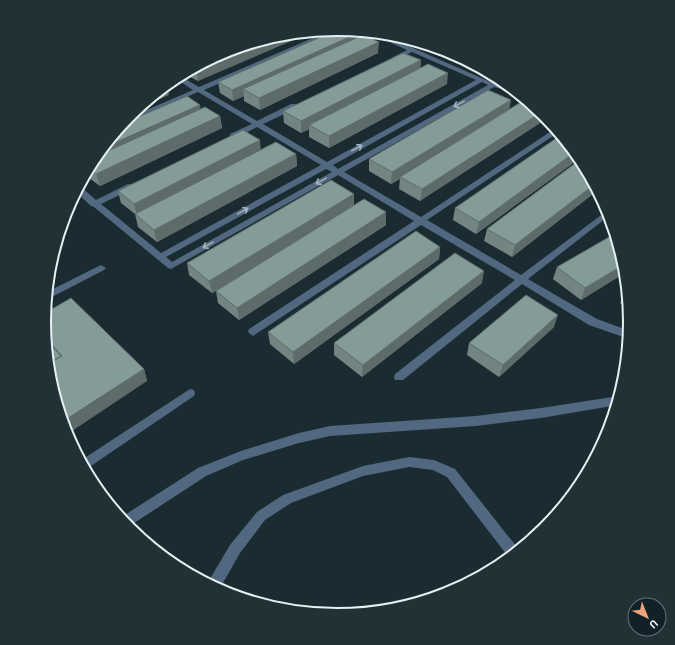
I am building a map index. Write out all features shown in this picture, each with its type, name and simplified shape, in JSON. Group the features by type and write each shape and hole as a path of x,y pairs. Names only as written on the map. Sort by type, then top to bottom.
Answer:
{"street":[{"path":"140,115 322,37"},
{"path":"394,42 481,80 501,87"},
{"path":"384,63 411,50"},
{"path":"184,80 593,322 623,333"},
{"path":"160,257 481,80"},
{"path":"82,193 171,266 493,85"},
{"path":"222,142 300,104"},
{"path":"253,332 552,133"},
{"path":"94,204 137,183"},
{"path":"399,377 603,216"},
{"path":"53,294 101,268"},
{"path":"88,463 190,393"},
{"path":"130,519 202,472 241,456 299,438 330,431 483,420 541,413 613,401"},
{"path":"216,581 235,549 261,516 287,499 363,471 409,462 434,465 451,473 511,551"}],"building":[{"path":"321,37 350,37 232,90 218,82"},
{"path":"358,37 369,38 379,42 259,98 243,89"},
{"path":"403,53 421,60 301,121 283,111"},
{"path":"428,64 448,73 329,136 309,125"},
{"path":"488,90 511,100 392,172 369,159"},
{"path":"187,96 200,105 114,143 138,117"},
{"path":"521,102 536,116 422,189 400,177"},
{"path":"205,107 220,116 96,174 93,172 108,151"},
{"path":"243,130 260,140 134,204 118,191"},
{"path":"557,138 570,155 479,222 455,208"},
{"path":"276,142 296,154 154,230 135,214"},
{"path":"576,163 590,188 515,245 487,229"},
{"path":"331,180 354,194 209,281 187,263"},
{"path":"364,199 386,212 237,308 216,291"},
{"path":"416,231 440,247 293,352 268,332"},
{"path":"611,236 618,268 585,288 557,267"},
{"path":"455,253 484,271 363,365 334,343"},
{"path":"526,295 558,315 503,365 469,343"},
{"path":"71,298 144,369 67,418 53,361 62,356 52,345 52,309"},
{"path":"52,347 61,356 53,361"}]}
